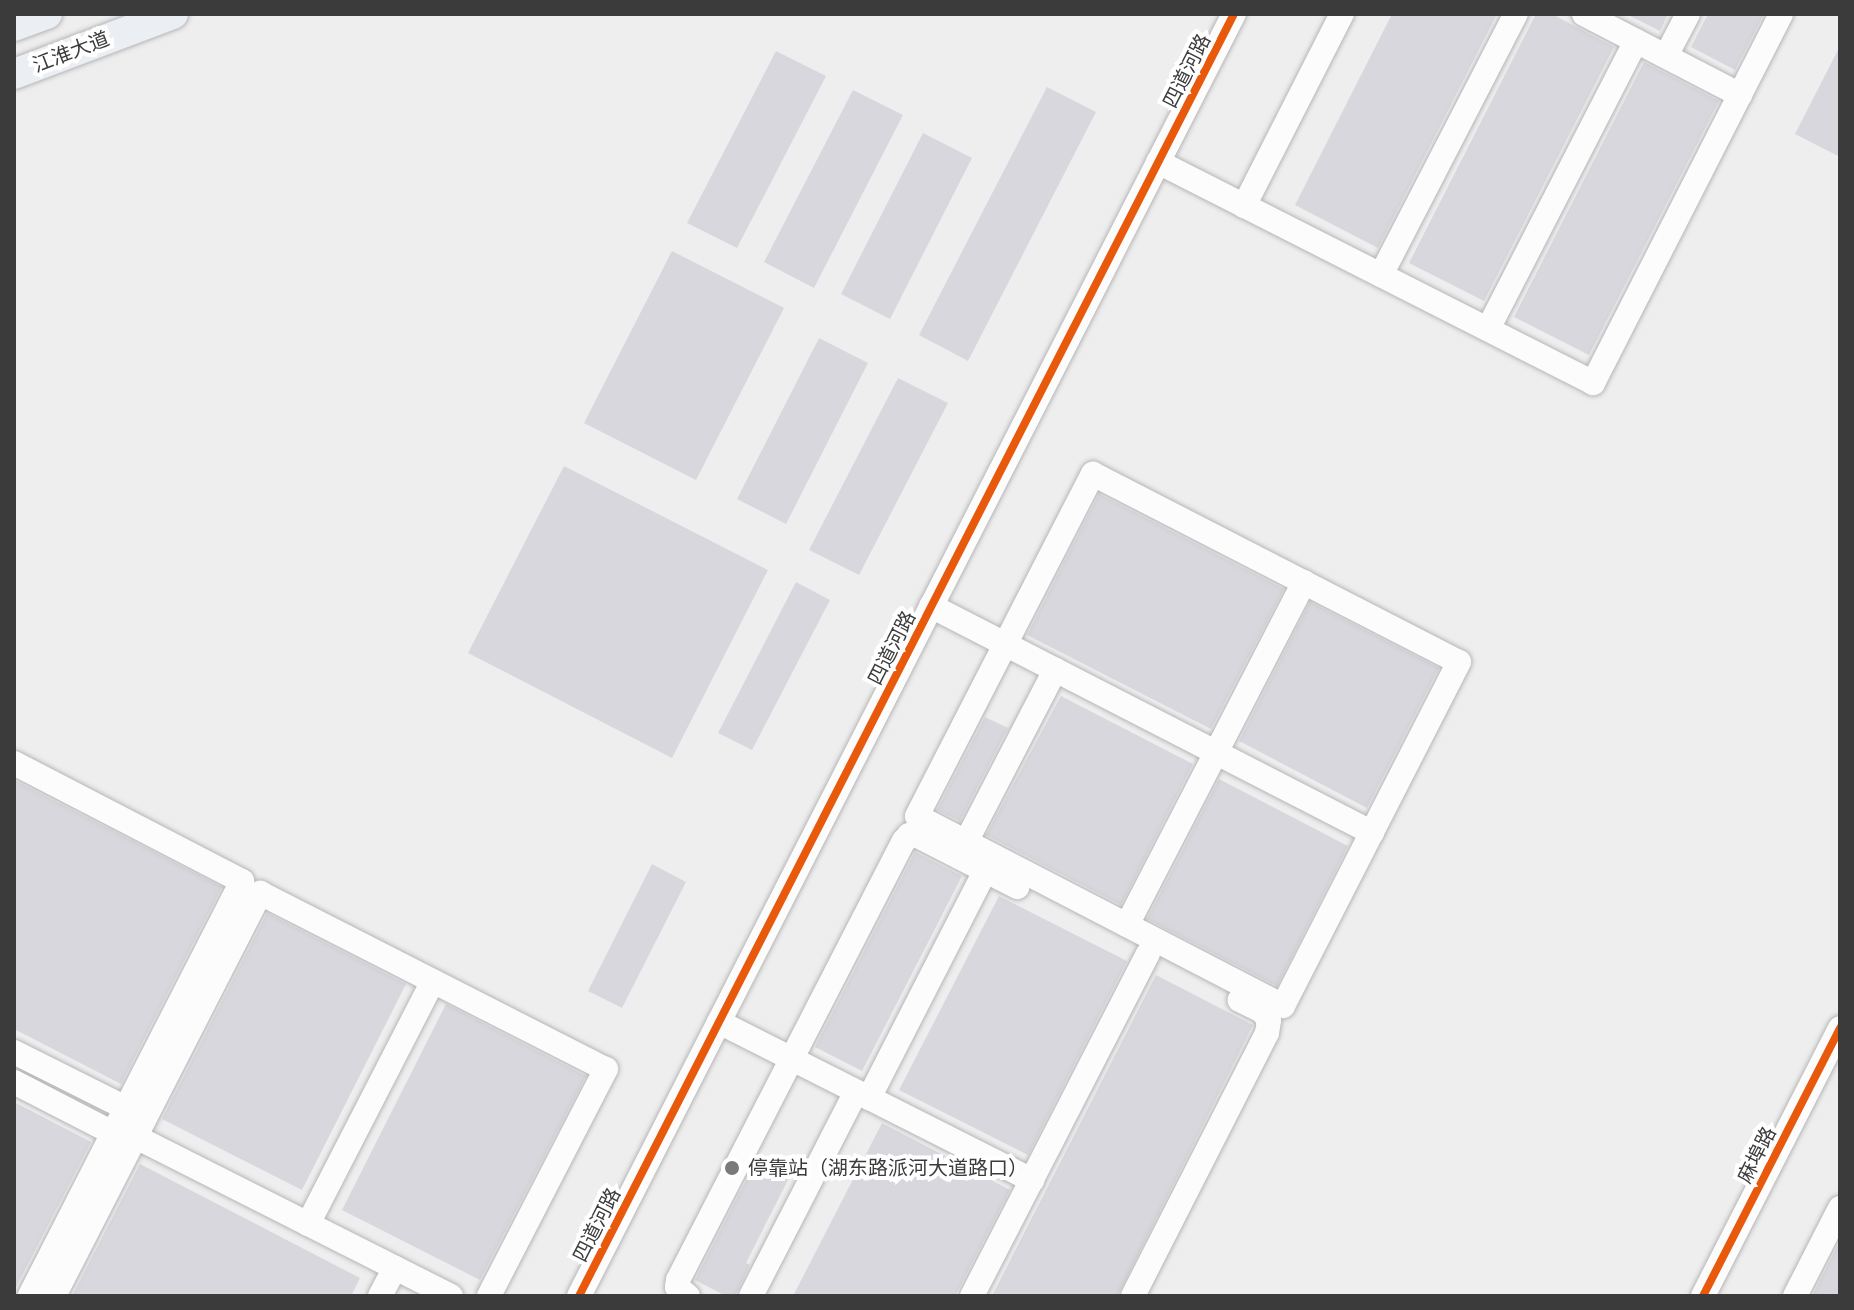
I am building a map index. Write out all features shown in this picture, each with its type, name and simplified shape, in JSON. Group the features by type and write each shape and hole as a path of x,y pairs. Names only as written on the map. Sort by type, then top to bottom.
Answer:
{"main road":[{"path":"14,26 47,14"},
{"name":"江淮大道","path":"14,74 173,14"}],"street":[{"name":"四道河路","path":"579,1296 1234,14"},
{"path":"1244,206 1342,14"},
{"path":"1381,275 1516,14"},
{"path":"1666,56 1688,14"},
{"path":"1158,162 1593,383 1781,14"},
{"path":"1589,15 1740,95"},
{"path":"1488,329 1636,41"},
{"path":"1093,474 1459,662 1283,1006 917,816 1005,644 1093,474"},
{"path":"1127,925 1304,582"},
{"path":"931,606 1372,833"},
{"path":"966,842 1055,670"},
{"path":"14,763 242,881 126,1108 124,1135 54,1296"},
{"path":"688,1296 677,1287 678,1280 909,835 1262,1011 1269,1020 1267,1033 1133,1296"},
{"path":"751,1296 985,871"},
{"path":"30,1296 260,893 606,1069 489,1296"},
{"path":"972,1296 1148,954"},
{"path":"308,1224 433,981"},
{"path":"719,1022 1032,1180"},
{"name":"麻埠路","path":"1703,1296 1840,1028"},
{"path":"14,1052 126,1108"},
{"path":"14,1082 451,1296"},
{"path":"1795,1296 1840,1208"},
{"path":"380,1296 395,1268"}],"building":[{"path":"1392,14 1497,14 1378,248 1295,205"},
{"path":"1536,14 1552,14 1614,47 1484,301 1409,263"},
{"path":"1626,14 1668,14 1660,31"},
{"path":"1708,14 1764,14 1735,70 1691,47"},
{"path":"1840,46 1840,157 1795,134"},
{"path":"776,51 826,76 737,248 687,223"},
{"path":"1644,62 1719,101 1589,355 1514,317"},
{"path":"1047,87 1096,112 968,361 919,335"},
{"path":"853,90 903,115 814,288 764,262"},
{"path":"923,133 972,158 890,319 841,294"},
{"path":"672,251 784,308 696,480 584,423"},
{"path":"819,338 868,363 786,524 737,499"},
{"path":"898,378 948,403 859,575 809,550"},
{"path":"564,466 768,570 672,758 468,653"},
{"path":"1099,494 1284,589 1211,729 1027,635"},
{"path":"796,582 830,600 752,750 718,733"},
{"path":"1310,602 1439,668 1367,808 1239,741"},
{"path":"1061,696 1193,764 1121,905 986,835"},
{"path":"985,717 1008,728 960,821 937,810"},
{"path":"1219,779 1348,846 1277,986 1147,919"},
{"path":"14,780 222,887 121,1084 14,1029"},
{"path":"915,852 962,876 862,1071 815,1047"},
{"path":"652,864 686,882 622,1008 588,991"},
{"path":"999,896 1127,961 1028,1155 899,1090"},
{"path":"267,913 406,984 302,1190 162,1119"},
{"path":"1156,975 1253,1025 1118,1295 992,1296"},
{"path":"446,1004 586,1076 480,1280 342,1210"},
{"path":"14,1102 91,1142 14,1291"},
{"path":"882,1123 1010,1190 955,1296 793,1296"},
{"path":"756,1161 789,1178 746,1263 750,1265 735,1296 726,1296 695,1280"},
{"path":"140,1164 360,1278 351,1296 72,1296"},
{"path":"1840,1241 1840,1296 1812,1296"}],"cycle path":[{"path":"579,1296 1234,14"},
{"path":"1703,1296 1840,1028"}],"place":[{"name":"停靠站（湖东路派河大道路口）","path":"732,1168"}]}
